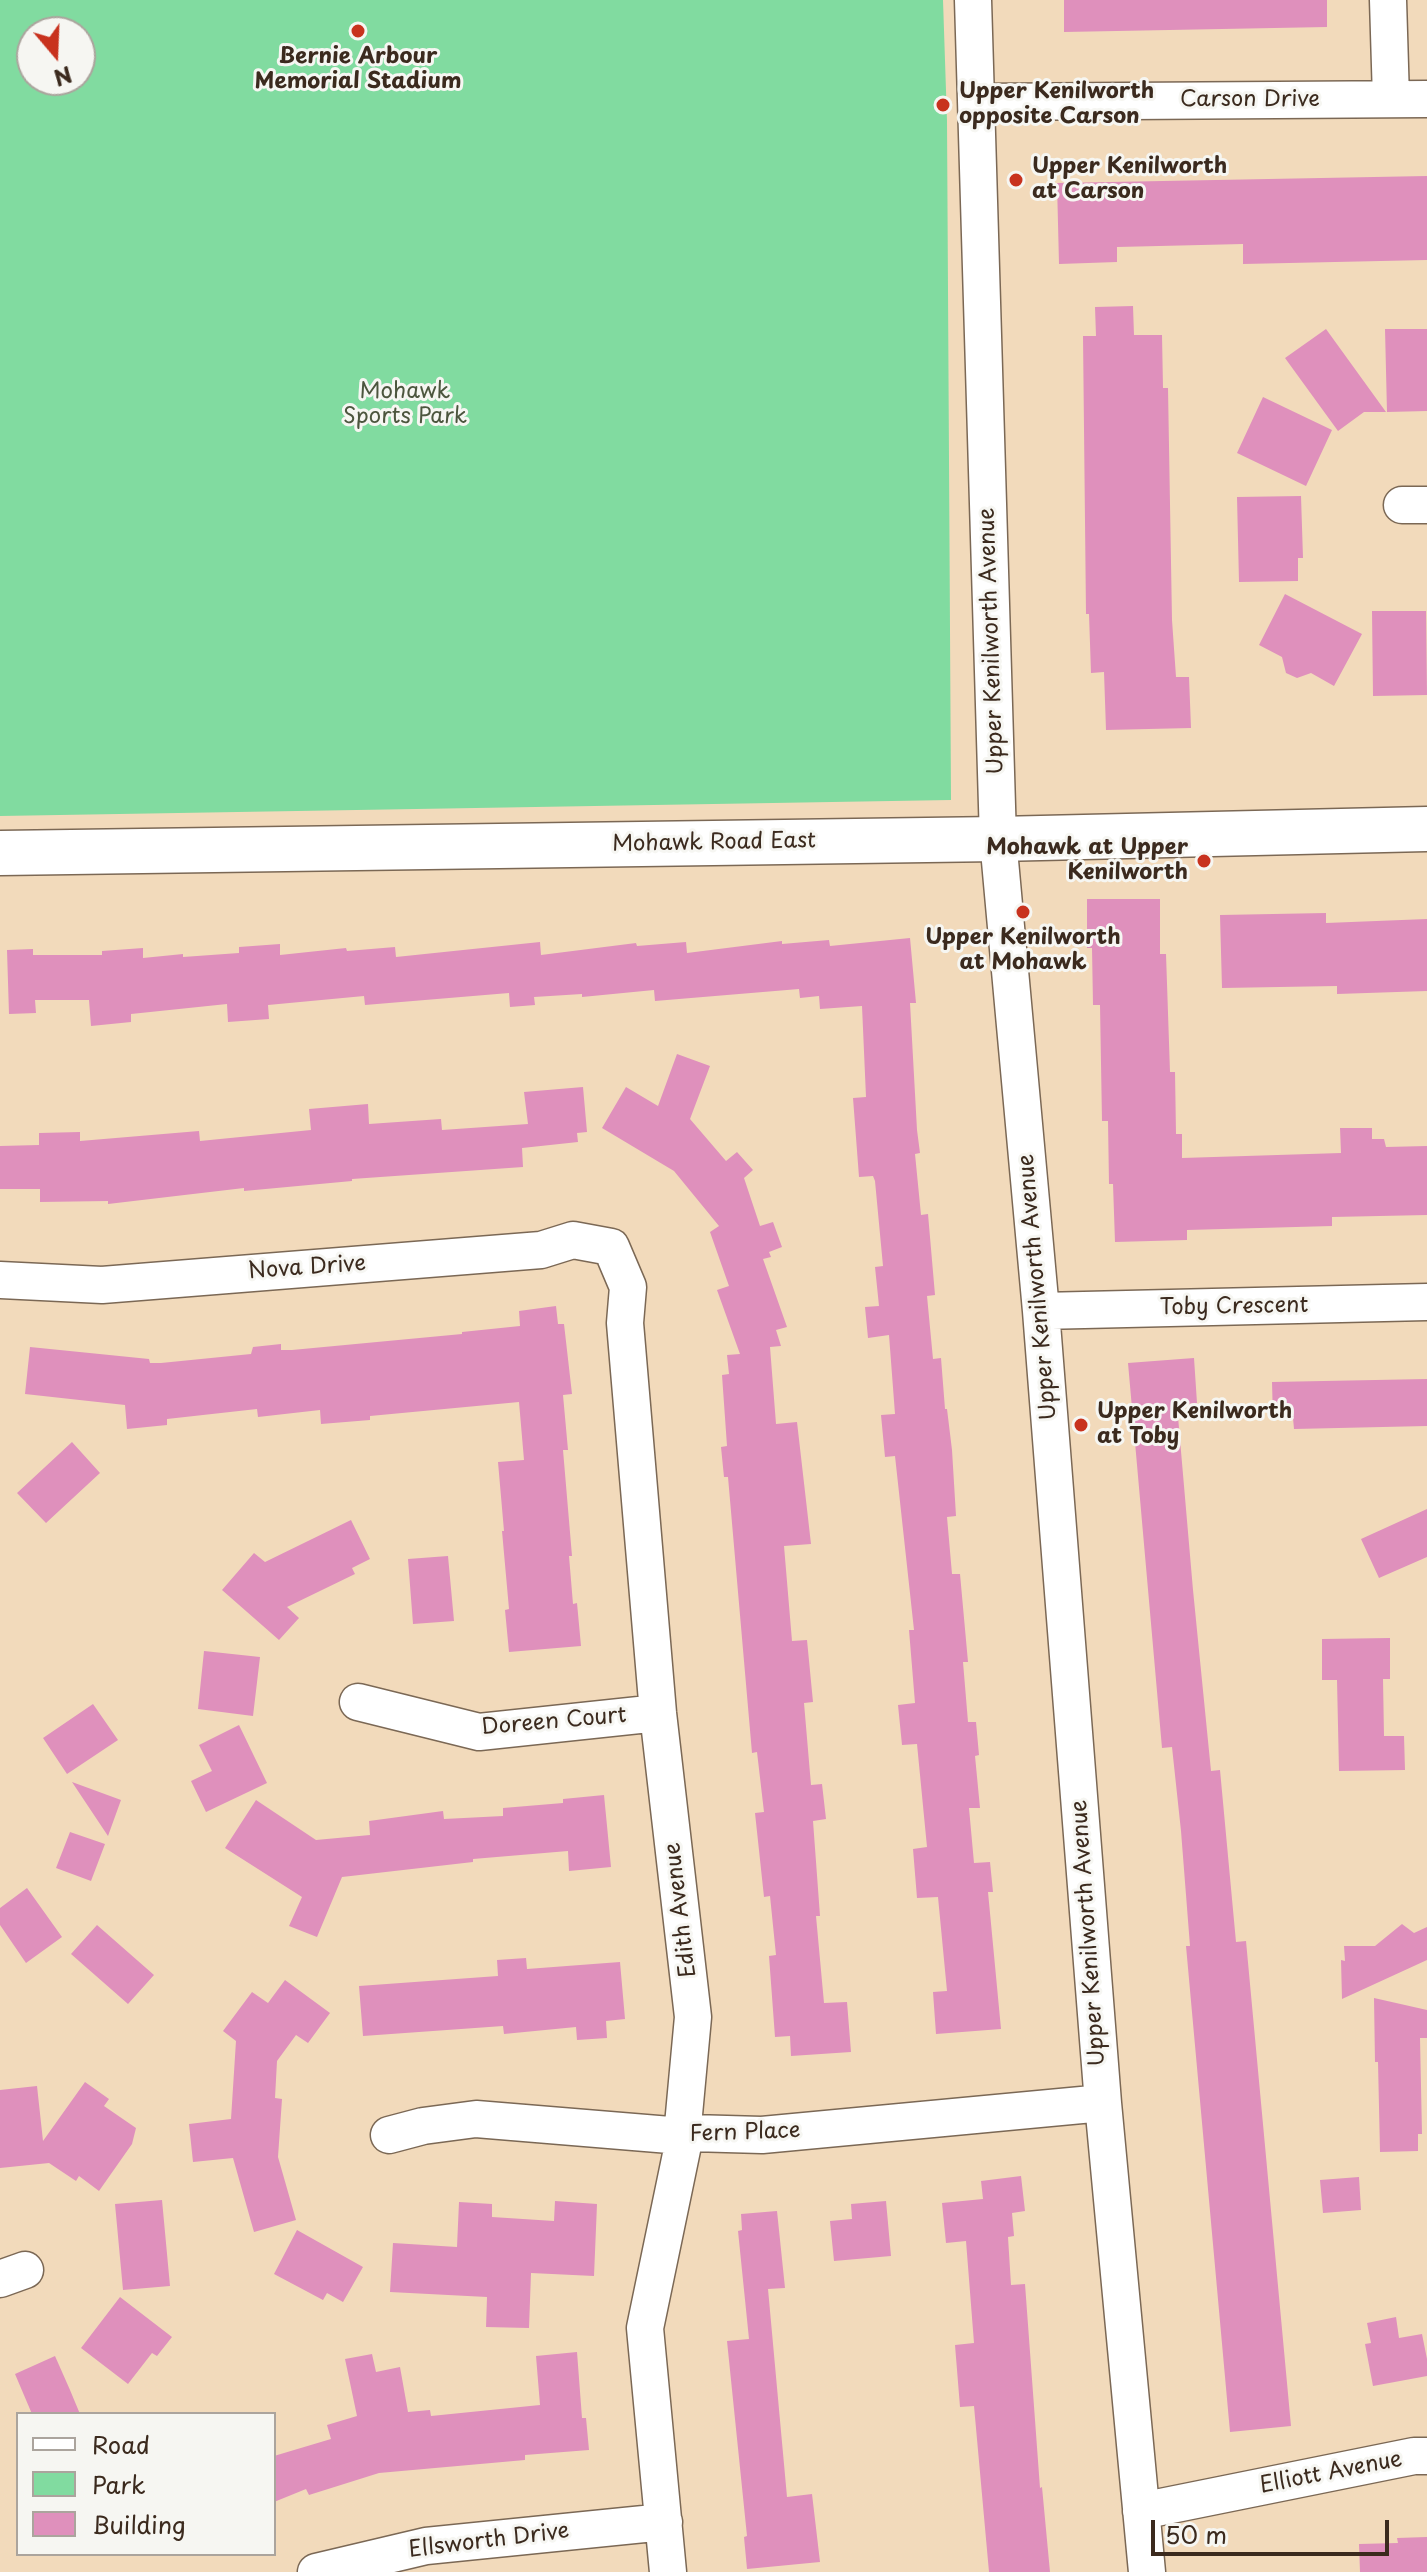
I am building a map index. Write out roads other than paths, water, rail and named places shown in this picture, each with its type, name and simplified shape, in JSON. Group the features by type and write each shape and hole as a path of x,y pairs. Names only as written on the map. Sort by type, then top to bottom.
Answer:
{"main road":[{"name":"Mohawk Road East","path":"0,853 998,839 1427,829"}],"street":[{"name":"Upper Kenilworth Avenue","path":"973,0 998,839 1041,1311 1103,2103 1147,2572"},
{"path":"1388,0 1391,99"},
{"name":"Carson Drive","path":"976,102 1427,99"},
{"name":"Nova Drive","path":"0,1280 102,1285 541,1250 573,1240 611,1247"},
{"name":"Edith Avenue","path":"611,1247 628,1287 625,1323 658,1713 693,2017 684,2140 645,2328 668,2572"},
{"name":"Toby Crescent","path":"1041,1311 1427,1302"},
{"name":"Doreen Court","path":"358,1702 479,1732 658,1713"},
{"name":"Fern Place","path":"389,2135 423,2126 476,2119 682,2136 691,2133 762,2135 1103,2103"},
{"name":"Elliott Avenue","path":"1141,2511 1414,2456 1427,2456"},
{"name":"Ellsworth Drive","path":"316,2572 426,2546 664,2522"}],"place":[{"name":"Bernie Arbour Memorial Stadium","path":"358,31"},
{"name":"Upper Kenilworth opposite Carson","path":"943,105"},
{"name":"Upper Kenilworth at Carson","path":"1016,180"},
{"name":"Mohawk at Upper Kenilworth","path":"1204,861"},
{"name":"Upper Kenilworth at Mohawk","path":"1023,912"},
{"name":"Upper Kenilworth at Toby","path":"1081,1425"}],"park label":[{"name":"Mohawk Sports Park","path":"405,404"}]}
